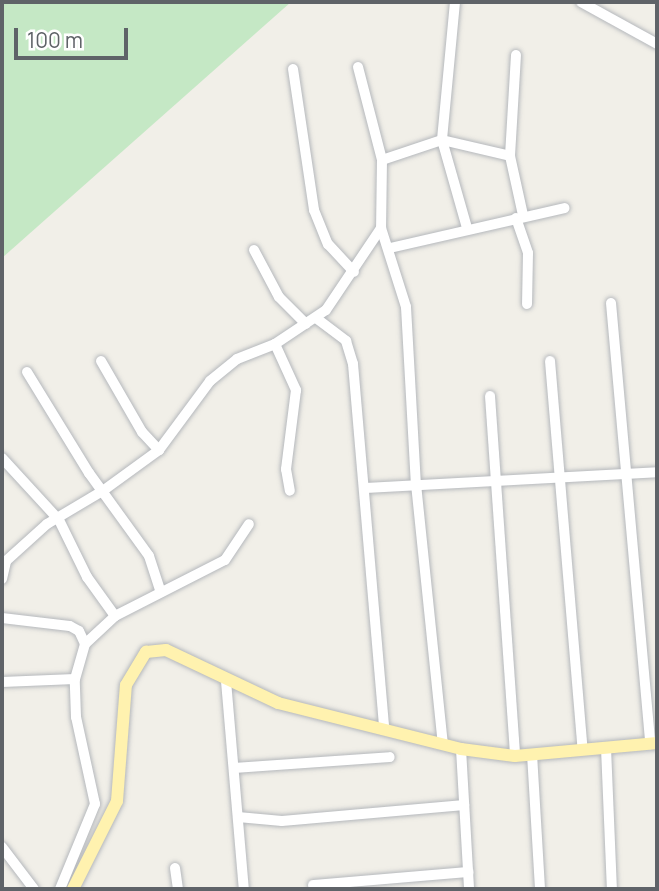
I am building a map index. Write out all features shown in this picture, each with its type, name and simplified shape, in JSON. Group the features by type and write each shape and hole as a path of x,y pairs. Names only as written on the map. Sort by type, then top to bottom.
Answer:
{"main road":[{"path":"73,889 117,801 126,685 139,658 146,652 166,650 278,704 461,749 515,756 654,743"}],"street":[{"path":"455,2 442,140 467,228"},
{"path":"581,2 657,44"},
{"path":"516,55 510,156 519,217 528,253 527,304"},
{"path":"358,67 383,160 381,228 390,248 406,307 416,484 443,745"},
{"path":"293,69 314,210 328,244 354,272"},
{"path":"383,160 442,140 510,156"},
{"path":"390,248 467,228 564,208"},
{"path":"2,579 4,560 47,524 59,520 159,450 210,382 237,359 275,344 316,318 354,272 381,228"},
{"path":"254,250 279,297 306,324"},
{"path":"611,303 625,473 654,743"},
{"path":"316,318 346,341 353,364 366,488 384,728"},
{"path":"275,344 296,390 286,469 290,491"},
{"path":"101,360 142,432 159,450"},
{"path":"550,361 562,477 583,750"},
{"path":"27,372 149,556 161,592"},
{"path":"489,396 515,756"},
{"path":"2,458 59,520 87,578 101,591 115,616"},
{"path":"366,488 657,471"},
{"path":"60,889 92,819 96,793 80,750 75,679 85,644 115,616 225,560 249,524"},
{"path":"2,618 70,626 79,631 85,644"},
{"path":"2,682 75,679"},
{"path":"226,681 244,889"},
{"path":"606,748 612,889"},
{"path":"461,749 469,889"},
{"path":"532,754 540,889"},
{"path":"234,768 390,757"},
{"path":"238,817 282,821 464,805"},
{"path":"2,847 34,889"},
{"path":"175,868 178,889"},
{"path":"313,885 468,872"}],"green space":[{"path":"2,2 291,2 2,258"}]}
